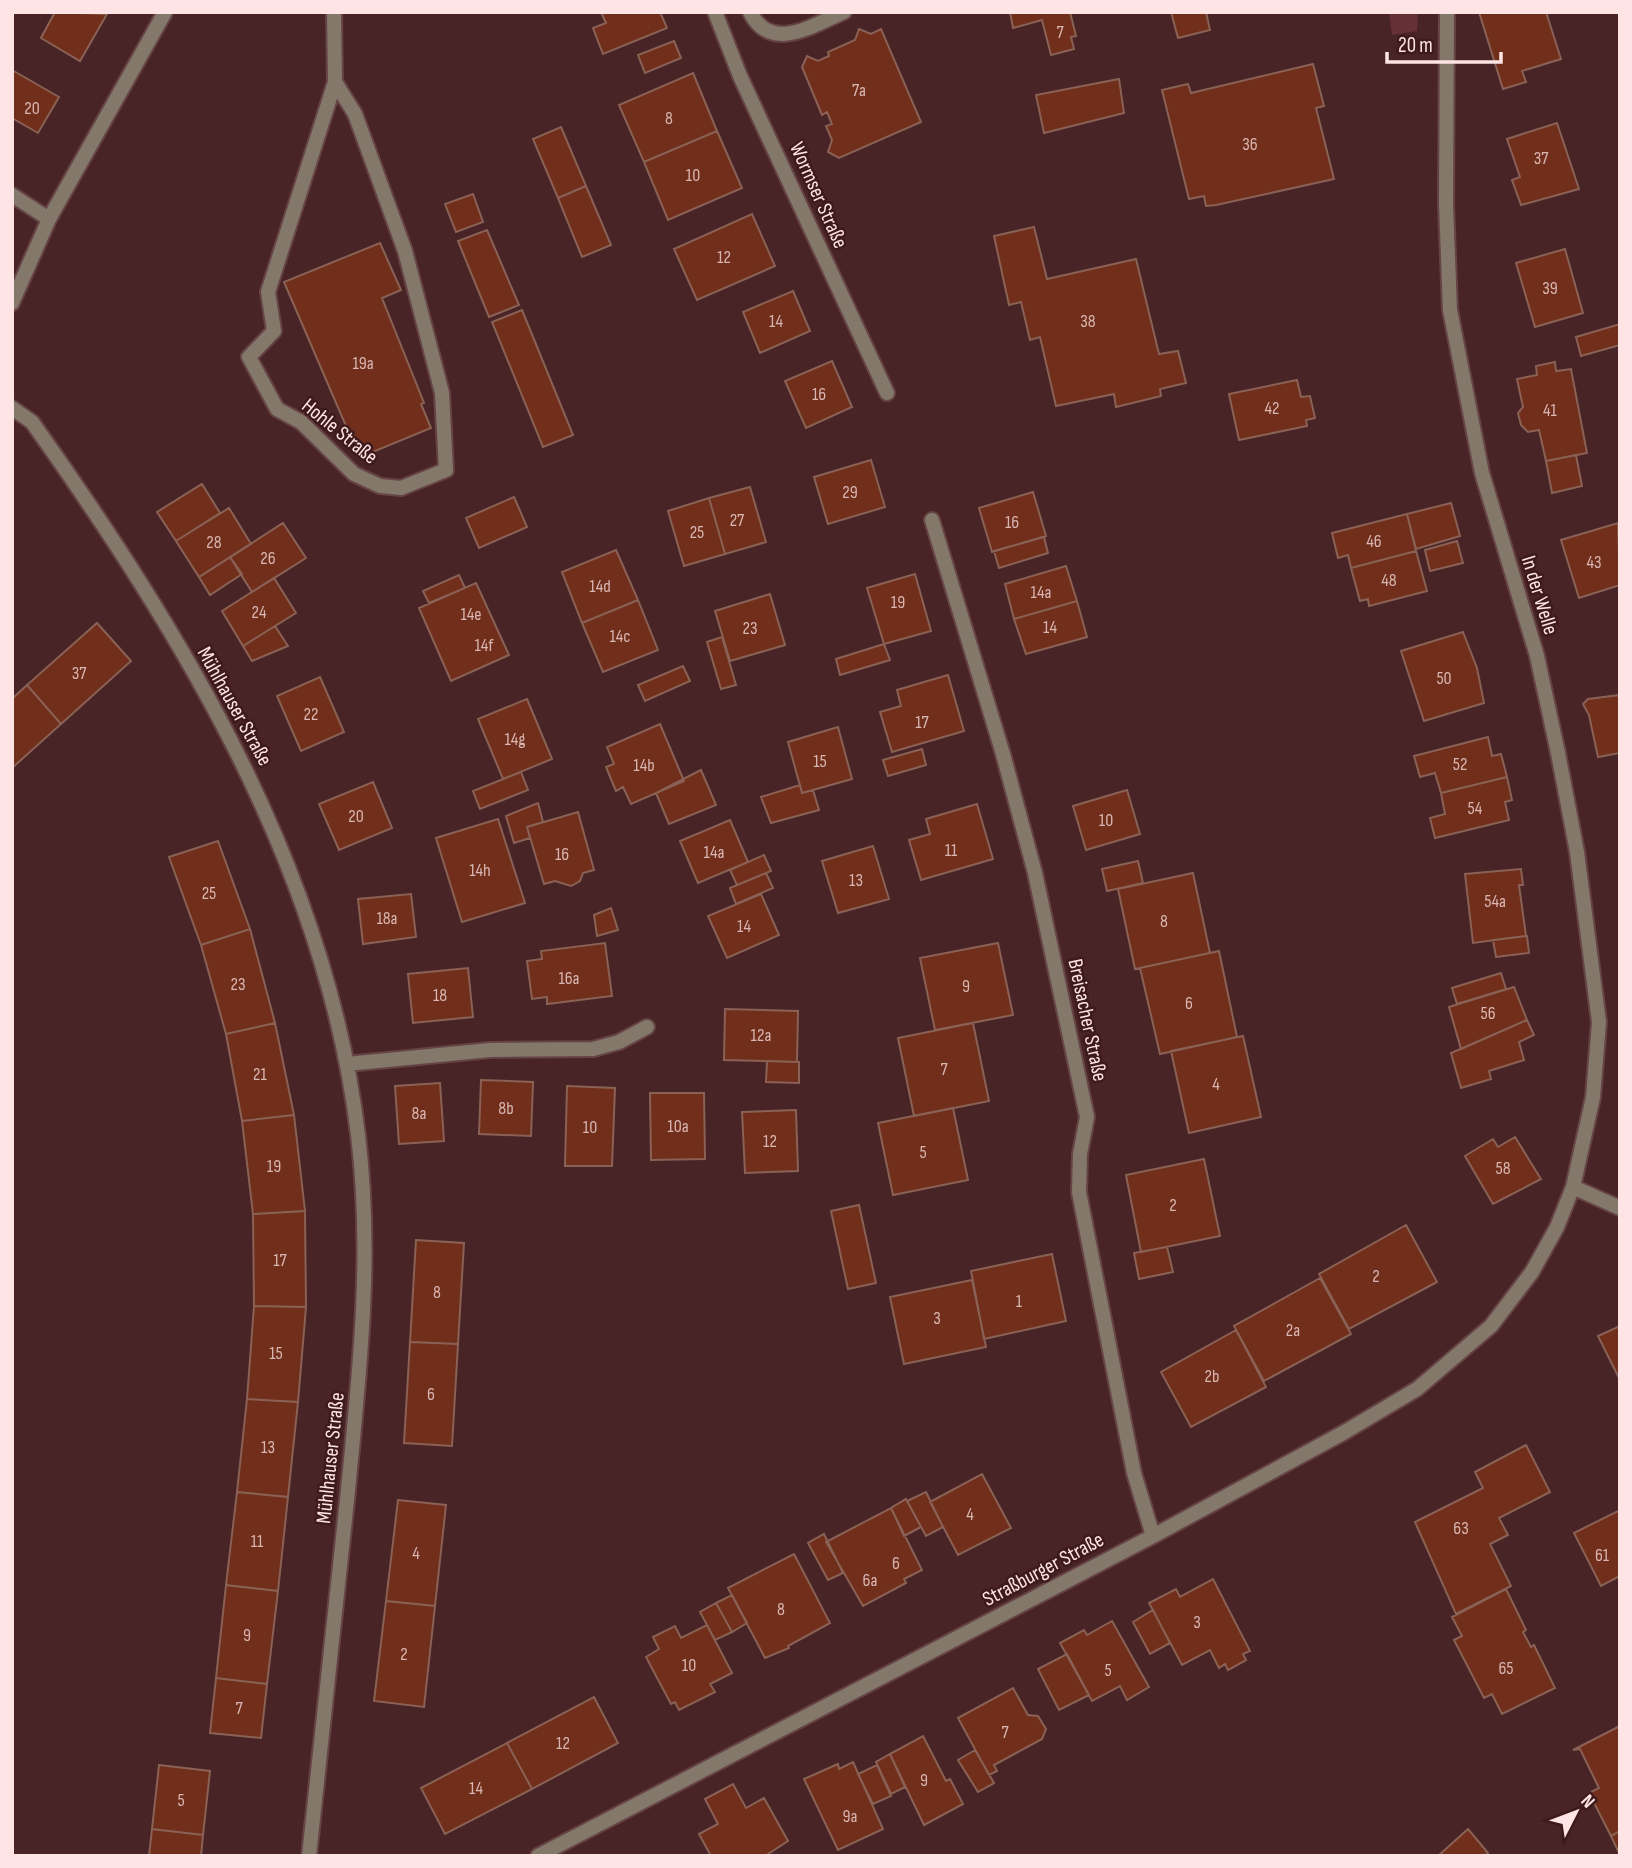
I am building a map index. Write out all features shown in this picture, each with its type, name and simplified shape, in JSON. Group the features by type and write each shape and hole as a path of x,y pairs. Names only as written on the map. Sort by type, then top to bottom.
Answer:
{"street":[{"path":"12,303 49,219 165,12"},
{"name":"Hohle Straße","path":"334,12 335,82 268,292 274,331 249,357 277,409 301,422 354,474 380,486 401,488 446,470 442,393 405,251 355,114 335,82"},
{"name":"Wormser Straße","path":"715,12 740,76 887,393"},
{"path":"750,12 760,28 774,35 786,36 844,12"},
{"name":"In der Welle","path":"1447,12 1446,204 1450,310 1482,473 1537,656 1558,753 1579,865 1600,1022 1593,1097 1573,1187 1557,1227 1532,1272"},
{"path":"12,195 49,219"},
{"name":"Mühlhauser Straße","path":"12,408 32,422 135,571 238,750 276,831 302,904 334,1005 347,1064 358,1136 363,1212 364,1325 309,1856"},
{"name":"Breisacher Straße","path":"932,520 1003,754 1038,886 1087,1117 1080,1154 1079,1192 1134,1472 1153,1536"},
{"path":"347,1064 478,1051 593,1048 619,1042 647,1027"},
{"path":"1573,1187 1620,1208"},
{"name":"Straßburger Straße","path":"538,1856 1153,1536 1342,1433 1417,1388 1491,1326 1532,1272"}],"shaded area":[{"path":"1389,12 1418,12 1417,31 1392,35"}],"building":[{"path":"55,12 107,14 80,61 41,38"},
{"path":"601,12 660,12 667,28 603,54 593,28 606,23"},
{"path":"1010,12 1070,12 1076,36 1071,37 1074,49 1051,55 1042,20 1013,28"},
{"path":"1171,12 1206,12 1210,30 1178,38"},
{"path":"1479,12 1546,12 1561,59 1522,71 1526,82 1503,89"},
{"path":"859,29 871,34 881,29 921,122 839,158 828,152 832,140 826,126 832,124 827,112 822,115 802,67 807,56 818,61 829,56 828,52 855,40"},
{"path":"674,41 681,58 645,73 638,55"},
{"path":"1313,64 1324,106 1316,108 1334,179 1216,205 1206,206 1204,196 1189,199 1162,90 1188,84 1191,93"},
{"path":"12,70 59,97 38,133 12,118"},
{"path":"693,73 717,131 644,162 619,105"},
{"path":"1119,79 1124,113 1044,133 1036,95"},
{"path":"1557,123 1579,189 1521,205 1512,180 1520,177 1507,139"},
{"path":"561,127 586,186 558,198 533,139"},
{"path":"717,131 742,188 668,220 644,162"},
{"path":"586,186 611,245 582,257 558,198"},
{"path":"473,194 483,222 456,232 445,204"},
{"path":"752,214 775,266 697,300 674,249"},
{"path":"1034,227 1047,279 1136,259 1159,354 1178,351 1186,383 1160,389 1161,396 1116,407 1114,394 1056,406 1040,337 1030,340 1021,302 1009,305 994,236"},
{"path":"487,230 519,305 489,317 458,241"},
{"path":"380,243 401,290 382,298 424,403 421,404 431,428 363,456 352,432 349,433 284,282"},
{"path":"1565,249 1583,313 1535,327 1516,263"},
{"path":"793,291 810,331 760,353 743,312"},
{"path":"522,310 573,435 543,447 492,322"},
{"path":"1620,324 1620,345 1581,356 1576,337"},
{"path":"832,361 852,407 806,428 785,381"},
{"path":"1555,362 1556,371 1571,369 1587,453 1546,461 1539,430 1528,432 1521,425 1518,413 1523,407 1517,379 1537,375 1536,366"},
{"path":"1297,380 1301,397 1310,396 1315,418 1306,420 1307,426 1239,440 1229,394"},
{"path":"1576,455 1582,486 1552,493 1546,461"},
{"path":"871,460 885,507 828,524 814,477"},
{"path":"202,484 220,513 176,541 157,512"},
{"path":"750,487 766,542 725,554 709,498"},
{"path":"1033,492 1046,536 992,552 979,508"},
{"path":"514,497 527,527 479,548 466,518"},
{"path":"709,498 725,554 684,566 668,511"},
{"path":"1451,503 1460,536 1416,549 1407,514"},
{"path":"229,508 251,544 199,577 176,541"},
{"path":"1407,514 1416,551 1351,568 1348,555 1338,558 1332,533"},
{"path":"283,523 306,558 252,592 230,557"},
{"path":"1618,523 1620,585 1579,598 1561,540"},
{"path":"1044,537 1048,553 999,568 994,551"},
{"path":"1457,541 1463,563 1430,571 1425,550"},
{"path":"616,550 638,600 582,623 562,572"},
{"path":"1416,551 1427,591 1369,606 1368,599 1360,601 1351,568"},
{"path":"230,557 242,574 210,595 199,577"},
{"path":"1066,566 1077,601 1014,619 1005,584"},
{"path":"915,574 931,631 884,644 867,588"},
{"path":"459,575 465,588 429,603 423,591"},
{"path":"274,578 296,613 243,646 222,611"},
{"path":"476,583 509,655 451,681 419,608"},
{"path":"770,594 785,645 730,661 715,611"},
{"path":"638,600 658,650 603,672 582,623"},
{"path":"1077,601 1087,637 1026,654 1014,619"},
{"path":"97,623 131,661 61,724 27,685"},
{"path":"275,626 288,646 252,661 243,646"},
{"path":"1463,632 1477,668 1484,703 1424,721 1401,651"},
{"path":"722,637 736,685 721,689 707,642"},
{"path":"884,644 890,660 840,675 836,659"},
{"path":"683,666 690,681 645,701 638,685"},
{"path":"948,675 964,731 892,752 880,712 901,706 897,690"},
{"path":"320,677 344,732 301,751 277,696"},
{"path":"27,685 61,724 12,768 12,699"},
{"path":"1620,695 1620,753 1598,757 1589,715 1583,704 1588,699"},
{"path":"527,699 552,759 503,779 478,719"},
{"path":"660,724 684,781 631,804 623,787 616,791 606,767 614,764 607,747"},
{"path":"838,727 852,779 802,793 788,742"},
{"path":"1488,737 1492,756 1501,754 1507,777 1441,793 1435,773 1420,777 1414,756"},
{"path":"922,749 926,765 888,776 883,760"},
{"path":"701,770 716,805 669,824 656,793"},
{"path":"521,772 528,790 480,809 473,791"},
{"path":"1507,777 1512,800 1505,802 1509,820 1435,838 1430,818 1445,814 1441,793"},
{"path":"373,782 392,828 339,850 319,804"},
{"path":"800,785 802,793 813,790 819,810 771,823 761,797"},
{"path":"1127,790 1140,834 1086,850 1073,806"},
{"path":"538,803 543,822 527,827 530,838 514,843 506,816"},
{"path":"977,804 993,859 921,880 909,840 930,834 926,819"},
{"path":"578,812 594,870 583,873 580,881 571,886 555,881 544,884 527,827"},
{"path":"498,819 525,903 462,922 436,838"},
{"path":"730,820 748,862 698,883 680,841"},
{"path":"218,841 250,929 201,945 169,857"},
{"path":"873,846 889,899 838,913 822,861"},
{"path":"764,855 771,871 737,885 730,870"},
{"path":"1138,861 1143,883 1107,891 1102,869"},
{"path":"1521,869 1523,885 1519,885 1526,936 1473,943 1465,874"},
{"path":"766,873 773,888 736,904 730,888"},
{"path":"1193,873 1210,953 1135,969 1118,889"},
{"path":"411,894 416,937 363,944 358,899"},
{"path":"761,894 779,935 727,958 708,916"},
{"path":"611,908 618,930 597,936 594,915"},
{"path":"250,929 275,1023 226,1034 201,945"},
{"path":"1527,936 1529,953 1496,957 1493,940"},
{"path":"605,943 612,996 547,1004 547,997 532,999 527,961 542,959 541,951"},
{"path":"998,943 1013,1015 935,1030 920,958"},
{"path":"1219,951 1237,1037 1160,1054 1140,968"},
{"path":"468,968 473,1017 413,1023 408,974"},
{"path":"1501,973 1506,989 1457,1004 1452,988"},
{"path":"1514,987 1527,1020 1461,1049 1449,1007"},
{"path":"725,1009 798,1011 797,1062 724,1060"},
{"path":"1527,1020 1534,1035 1519,1042 1524,1060 1489,1071 1491,1079 1461,1088 1451,1053"},
{"path":"275,1023 294,1115 242,1121 226,1034"},
{"path":"973,1023 989,1101 914,1116 898,1038"},
{"path":"1243,1036 1261,1117 1189,1133 1171,1051"},
{"path":"767,1061 799,1062 799,1083 766,1082"},
{"path":"481,1080 533,1082 531,1136 479,1134"},
{"path":"440,1083 444,1141 399,1144 395,1086"},
{"path":"567,1086 615,1088 612,1166 565,1166"},
{"path":"650,1093 704,1093 705,1159 651,1160"},
{"path":"953,1108 968,1180 893,1195 878,1123"},
{"path":"796,1110 798,1171 745,1173 742,1112"},
{"path":"294,1115 305,1211 253,1214 242,1121"},
{"path":"1515,1137 1541,1179 1493,1204 1465,1156 1493,1139 1498,1147"},
{"path":"1204,1159 1220,1236 1141,1252 1126,1175"},
{"path":"859,1205 876,1283 848,1289 831,1211"},
{"path":"305,1211 306,1307 254,1306 253,1214"},
{"path":"1406,1225 1437,1282 1349,1329 1319,1274"},
{"path":"416,1240 464,1243 458,1344 410,1342"},
{"path":"1167,1247 1173,1272 1139,1279 1134,1253"},
{"path":"1052,1254 1066,1321 984,1339 971,1271"},
{"path":"1320,1278 1351,1334 1264,1381 1234,1326"},
{"path":"972,1280 986,1347 904,1364 890,1297"},
{"path":"254,1306 306,1307 298,1402 247,1399"},
{"path":"1620,1326 1620,1380 1598,1336"},
{"path":"1236,1330 1266,1387 1191,1427 1161,1372"},
{"path":"410,1342 458,1344 452,1446 404,1443"},
{"path":"247,1399 298,1402 288,1497 237,1492"},
{"path":"1526,1445 1550,1492 1499,1518 1508,1535 1490,1544 1511,1586 1456,1614 1415,1522 1483,1488 1475,1472"},
{"path":"982,1474 1011,1528 958,1555 930,1502"},
{"path":"237,1492 288,1497 278,1591 226,1585"},
{"path":"926,1492 943,1527 926,1536 907,1501"},
{"path":"906,1499 921,1527 904,1536 891,1508"},
{"path":"398,1500 446,1505 435,1606 386,1601"},
{"path":"891,1508 922,1570 904,1579 906,1583 863,1606 826,1542"},
{"path":"1620,1510 1620,1576 1601,1586 1574,1533"},
{"path":"824,1534 843,1573 828,1580 808,1543"},
{"path":"794,1554 830,1623 788,1646 789,1648 765,1658 728,1588"},
{"path":"1213,1579 1250,1651 1243,1654 1246,1660 1228,1670 1225,1664 1219,1668 1210,1650 1182,1665 1149,1603 1176,1589 1180,1597"},
{"path":"226,1585 278,1591 267,1684 216,1678"},
{"path":"1506,1589 1526,1630 1523,1632 1531,1647 1534,1645 1555,1688 1502,1714 1492,1694 1484,1698 1454,1640 1462,1636 1452,1617"},
{"path":"732,1595 747,1623 732,1632 716,1603"},
{"path":"386,1601 435,1606 424,1707 374,1701"},
{"path":"716,1603 732,1632 715,1640 700,1612"},
{"path":"1153,1610 1170,1643 1150,1654 1133,1622"},
{"path":"1112,1621 1149,1687 1127,1700 1120,1686 1092,1701 1060,1643 1084,1630 1087,1635"},
{"path":"707,1625 732,1673 710,1684 715,1692 679,1710 675,1702 671,1704 646,1657 659,1649 653,1637 675,1626 681,1638"},
{"path":"1067,1654 1089,1695 1059,1710 1038,1669"},
{"path":"216,1678 267,1684 261,1738 210,1733"},
{"path":"1013,1688 1028,1715 1038,1716 1046,1729 1042,1739 994,1765 997,1771 989,1775 958,1718"},
{"path":"594,1697 618,1743 532,1789 507,1743"},
{"path":"1620,1726 1620,1831 1611,1836 1589,1793 1599,1788 1580,1749 1573,1750"},
{"path":"923,1736 946,1781 950,1779 963,1804 924,1825 890,1754"},
{"path":"507,1743 532,1789 445,1834 421,1788"},
{"path":"975,1750 994,1783 978,1792 958,1760"},
{"path":"890,1754 905,1787 891,1794 876,1762"},
{"path":"853,1762 883,1829 838,1850 804,1779 838,1764 839,1769"},
{"path":"159,1765 210,1771 203,1835 152,1829"},
{"path":"877,1765 891,1796 873,1804 858,1774"},
{"path":"733,1784 746,1808 764,1798 788,1841 765,1856 711,1856 699,1834 718,1824 705,1799"},
{"path":"152,1829 203,1835 201,1856 149,1856"},
{"path":"1468,1829 1488,1853 1485,1856 1438,1856"},
{"path":"1620,1831 1620,1855 1611,1836"}]}
